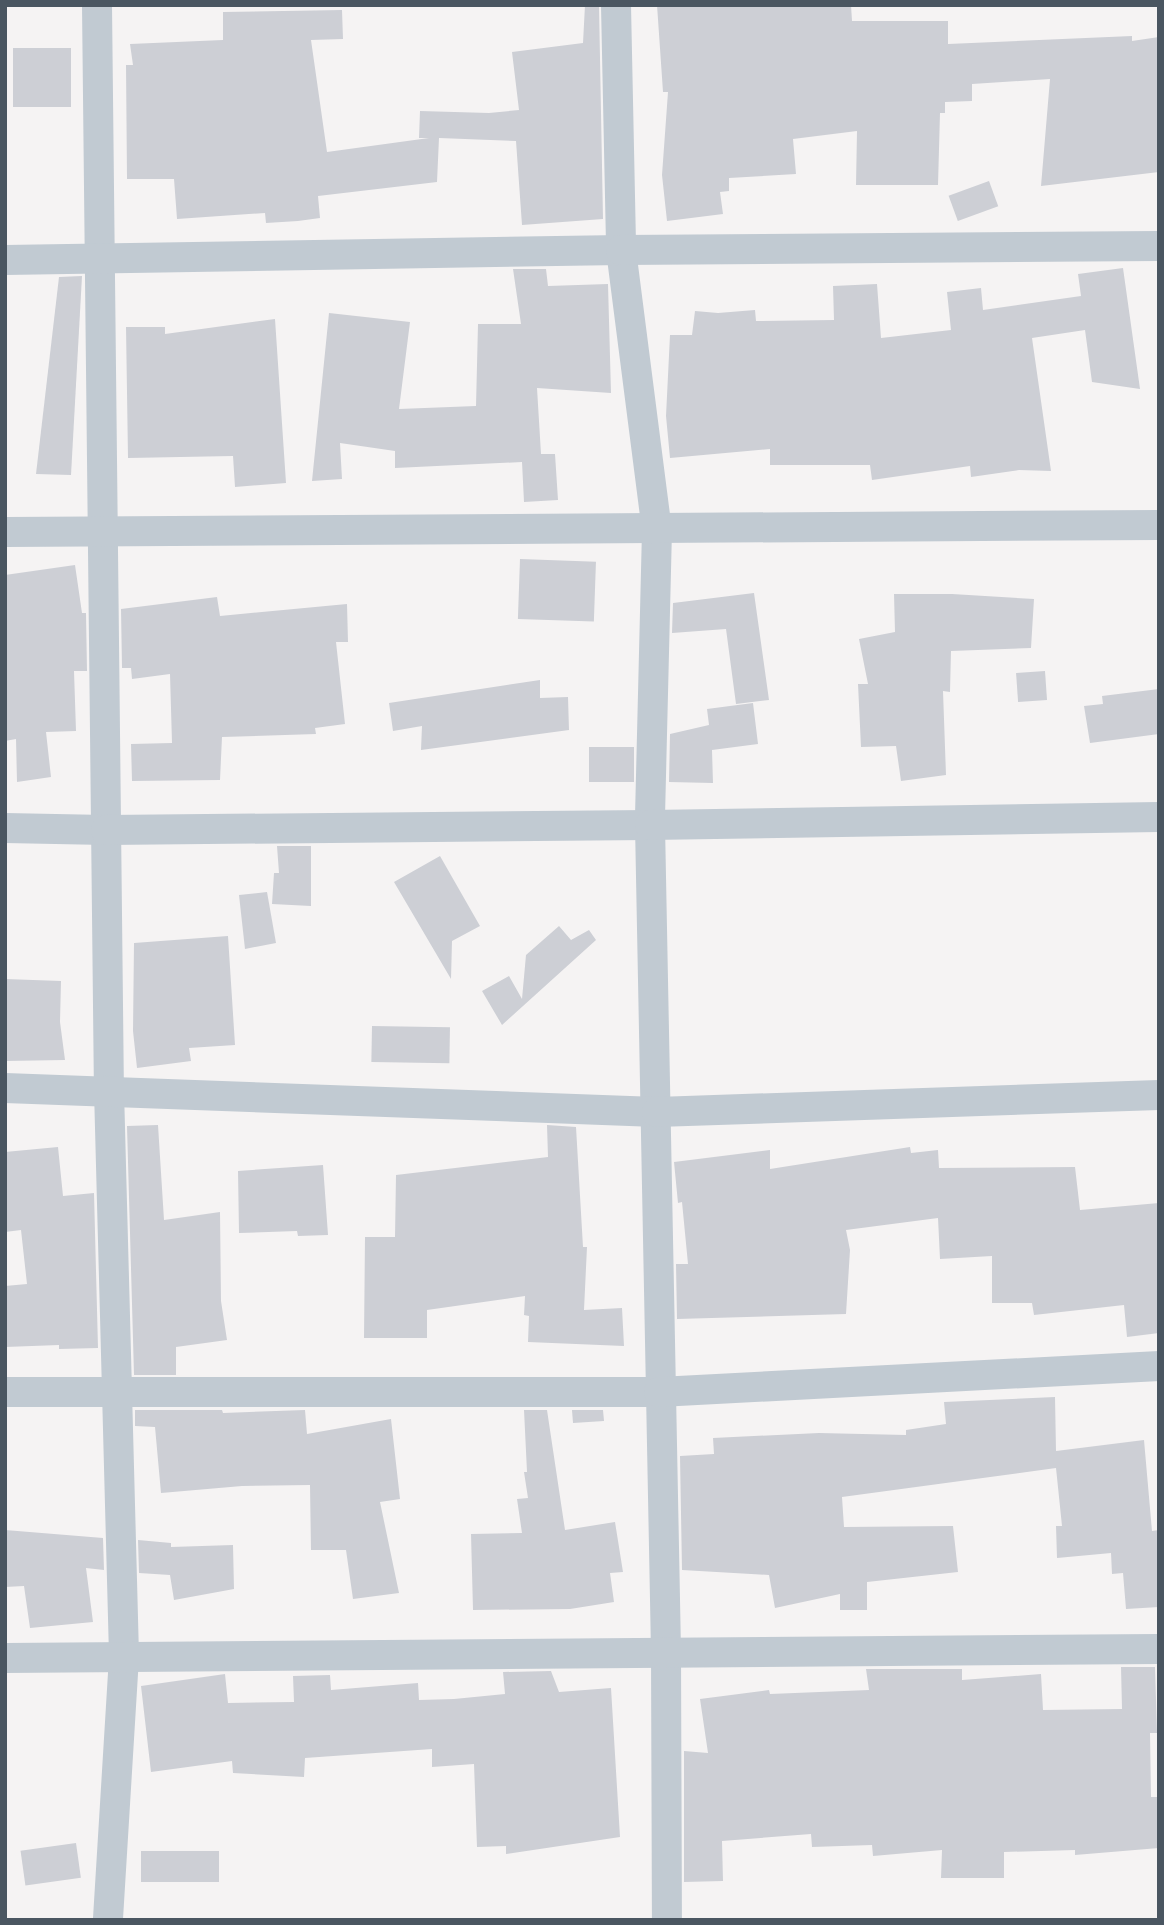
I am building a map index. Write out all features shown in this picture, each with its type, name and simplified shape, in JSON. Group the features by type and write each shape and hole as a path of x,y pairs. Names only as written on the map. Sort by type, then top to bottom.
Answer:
{"street":[{"path":"97,5 108,1090 124,1657 108,1920"},
{"path":"616,5 621,250 657,530 650,825 666,1652 667,1920"},
{"path":"5,260 621,250 1159,246"},
{"path":"5,532 1159,525"},
{"path":"5,828 106,830 650,825 1159,817"},
{"path":"5,1088 657,1112 1159,1095"},
{"path":"5,1392 659,1392 1159,1366"},
{"path":"5,1658 1159,1649"}],"building":[{"path":"585,5 599,5 603,219 522,225 516,141 439,138 437,182 318,196 320,218 298,221 266,223 265,213 177,219 174,179 127,179 126,65 133,65 130,44 223,40 223,12 342,10 343,39 311,40 327,152 429,138 419,138 420,111 489,113 519,110 512,52 583,43"},
{"path":"657,5 851,5 852,21 948,21 948,44 1132,36 1132,41 1159,37 1159,172 1041,186 1050,79 972,84 972,101 945,102 945,113 940,113 938,185 856,185 857,131 793,139 796,174 729,178 729,191 720,192 723,214 667,221 662,175 668,92 663,92"},
{"path":"13,48 71,48 71,107 13,107"},
{"path":"989,181 998,206 958,221 949,196"},
{"path":"1123,268 1140,389 1092,382 1085,330 1032,338 1051,471 1019,470 971,477 970,466 872,480 870,465 770,465 770,449 670,458 666,416 670,335 692,335 695,311 718,313 755,310 756,321 834,320 833,286 877,284 881,338 951,330 947,292 981,288 983,310 1081,296 1078,274"},
{"path":"513,269 546,269 548,286 608,284 611,393 537,388 541,454 555,454 558,500 524,502 522,462 395,468 395,451 340,443 342,479 312,481 329,313 410,322 399,409 476,406 478,324 521,324"},
{"path":"82,276 71,475 36,474 59,277"},
{"path":"275,319 286,483 235,487 233,456 128,458 126,327 165,327 165,334"},
{"path":"520,559 596,562 594,622 518,619"},
{"path":"75,565 82,613 86,613 87,671 74,671 76,731 46,732 51,777 17,782 16,739 5,741 5,575"},
{"path":"754,593 769,700 736,704 726,629 672,633 673,603"},
{"path":"894,594 1034,599 1031,648 951,651 950,692 943,691 946,775 901,781 896,746 861,747 858,684 868,684 859,639 895,632"},
{"path":"217,597 220,616 347,604 348,642 336,642 345,724 315,728 316,734 222,737 220,780 132,781 131,744 172,743 170,674 132,679 131,668 122,668 121,609"},
{"path":"1045,671 1047,700 1018,702 1016,673"},
{"path":"540,680 540,698 568,697 569,730 421,750 422,726 393,731 389,703"},
{"path":"1159,689 1159,734 1090,743 1084,706 1103,704 1102,696"},
{"path":"753,703 758,744 712,750 713,783 669,782 670,734 709,725 707,709"},
{"path":"589,747 634,747 634,782 589,782"},
{"path":"277,846 311,846 311,906 272,904 274,873 279,873"},
{"path":"440,856 480,926 452,941 451,979 394,882"},
{"path":"267,892 276,943 245,949 239,895"},
{"path":"559,926 571,940 589,930 596,940 502,1025 482,991 509,976 522,999 526,955"},
{"path":"228,936 235,1045 189,1048 191,1061 137,1068 133,1031 134,943"},
{"path":"5,979 61,981 60,1022 65,1060 5,1061"},
{"path":"372,1026 450,1027 449,1063 371,1062"},
{"path":"158,1125 164,1220 220,1212 221,1301 227,1340 176,1347 176,1375 134,1375 127,1126"},
{"path":"547,1125 576,1127 583,1247 587,1247 584,1310 622,1308 624,1346 528,1342 529,1316 524,1315 525,1296 427,1310 427,1338 364,1338 365,1237 395,1237 396,1175 548,1157"},
{"path":"58,1147 63,1196 94,1193 98,1348 59,1349 59,1345 5,1347 5,1286 27,1284 21,1230 5,1232 5,1152"},
{"path":"910,1147 911,1153 938,1150 939,1168 1075,1167 1080,1210 1159,1203 1159,1333 1127,1337 1124,1305 1034,1315 1032,1303 992,1303 992,1256 940,1259 938,1218 846,1230 850,1250 846,1314 677,1319 676,1264 688,1264 682,1202 678,1203 674,1162 770,1150 770,1169"},
{"path":"323,1165 328,1235 298,1236 297,1231 239,1233 238,1171"},
{"path":"1055,1397 1056,1451 1144,1440 1152,1531 1159,1530 1159,1607 1126,1609 1123,1573 1112,1574 1111,1553 1057,1558 1056,1526 1062,1526 1056,1468 842,1497 844,1527 953,1526 958,1572 867,1582 867,1610 840,1610 840,1594 775,1608 769,1575 682,1570 680,1456 714,1454 713,1438 819,1433 906,1435 906,1430 946,1424 944,1402"},
{"path":"135,1410 222,1410 223,1413 305,1410 307,1434 391,1419 400,1499 380,1502 399,1593 353,1599 346,1550 311,1550 310,1485 242,1486 161,1493 155,1427 135,1426"},
{"path":"524,1410 547,1410 565,1530 615,1522 623,1572 610,1573 614,1602 570,1609 473,1610 471,1534 522,1533 517,1499 528,1498 524,1472 527,1472"},
{"path":"572,1410 603,1410 604,1421 573,1423"},
{"path":"5,1530 103,1538 104,1570 86,1568 93,1622 30,1628 24,1586 5,1587"},
{"path":"138,1540 171,1543 171,1547 233,1545 234,1589 174,1600 170,1575 139,1573"},
{"path":"1121,1667 1155,1667 1157,1733 1150,1733 1151,1797 1159,1797 1159,1848 1075,1855 1075,1850 1004,1852 1004,1878 941,1878 942,1850 873,1856 872,1845 812,1847 811,1834 722,1841 723,1881 684,1882 684,1751 708,1753 700,1699 769,1690 770,1694 869,1690 866,1669 962,1669 962,1680 1041,1674 1043,1710 1122,1709"},
{"path":"551,1671 559,1692 611,1688 620,1837 506,1854 506,1846 477,1847 474,1764 432,1767 432,1749 305,1758 304,1777 233,1773 232,1761 151,1772 141,1686 225,1674 228,1703 294,1702 293,1676 330,1675 331,1690 418,1683 419,1700 454,1699 505,1694 503,1672"},
{"path":"76,1843 81,1878 25,1885 21,1851"},
{"path":"141,1851 219,1851 219,1882 141,1882"}]}
